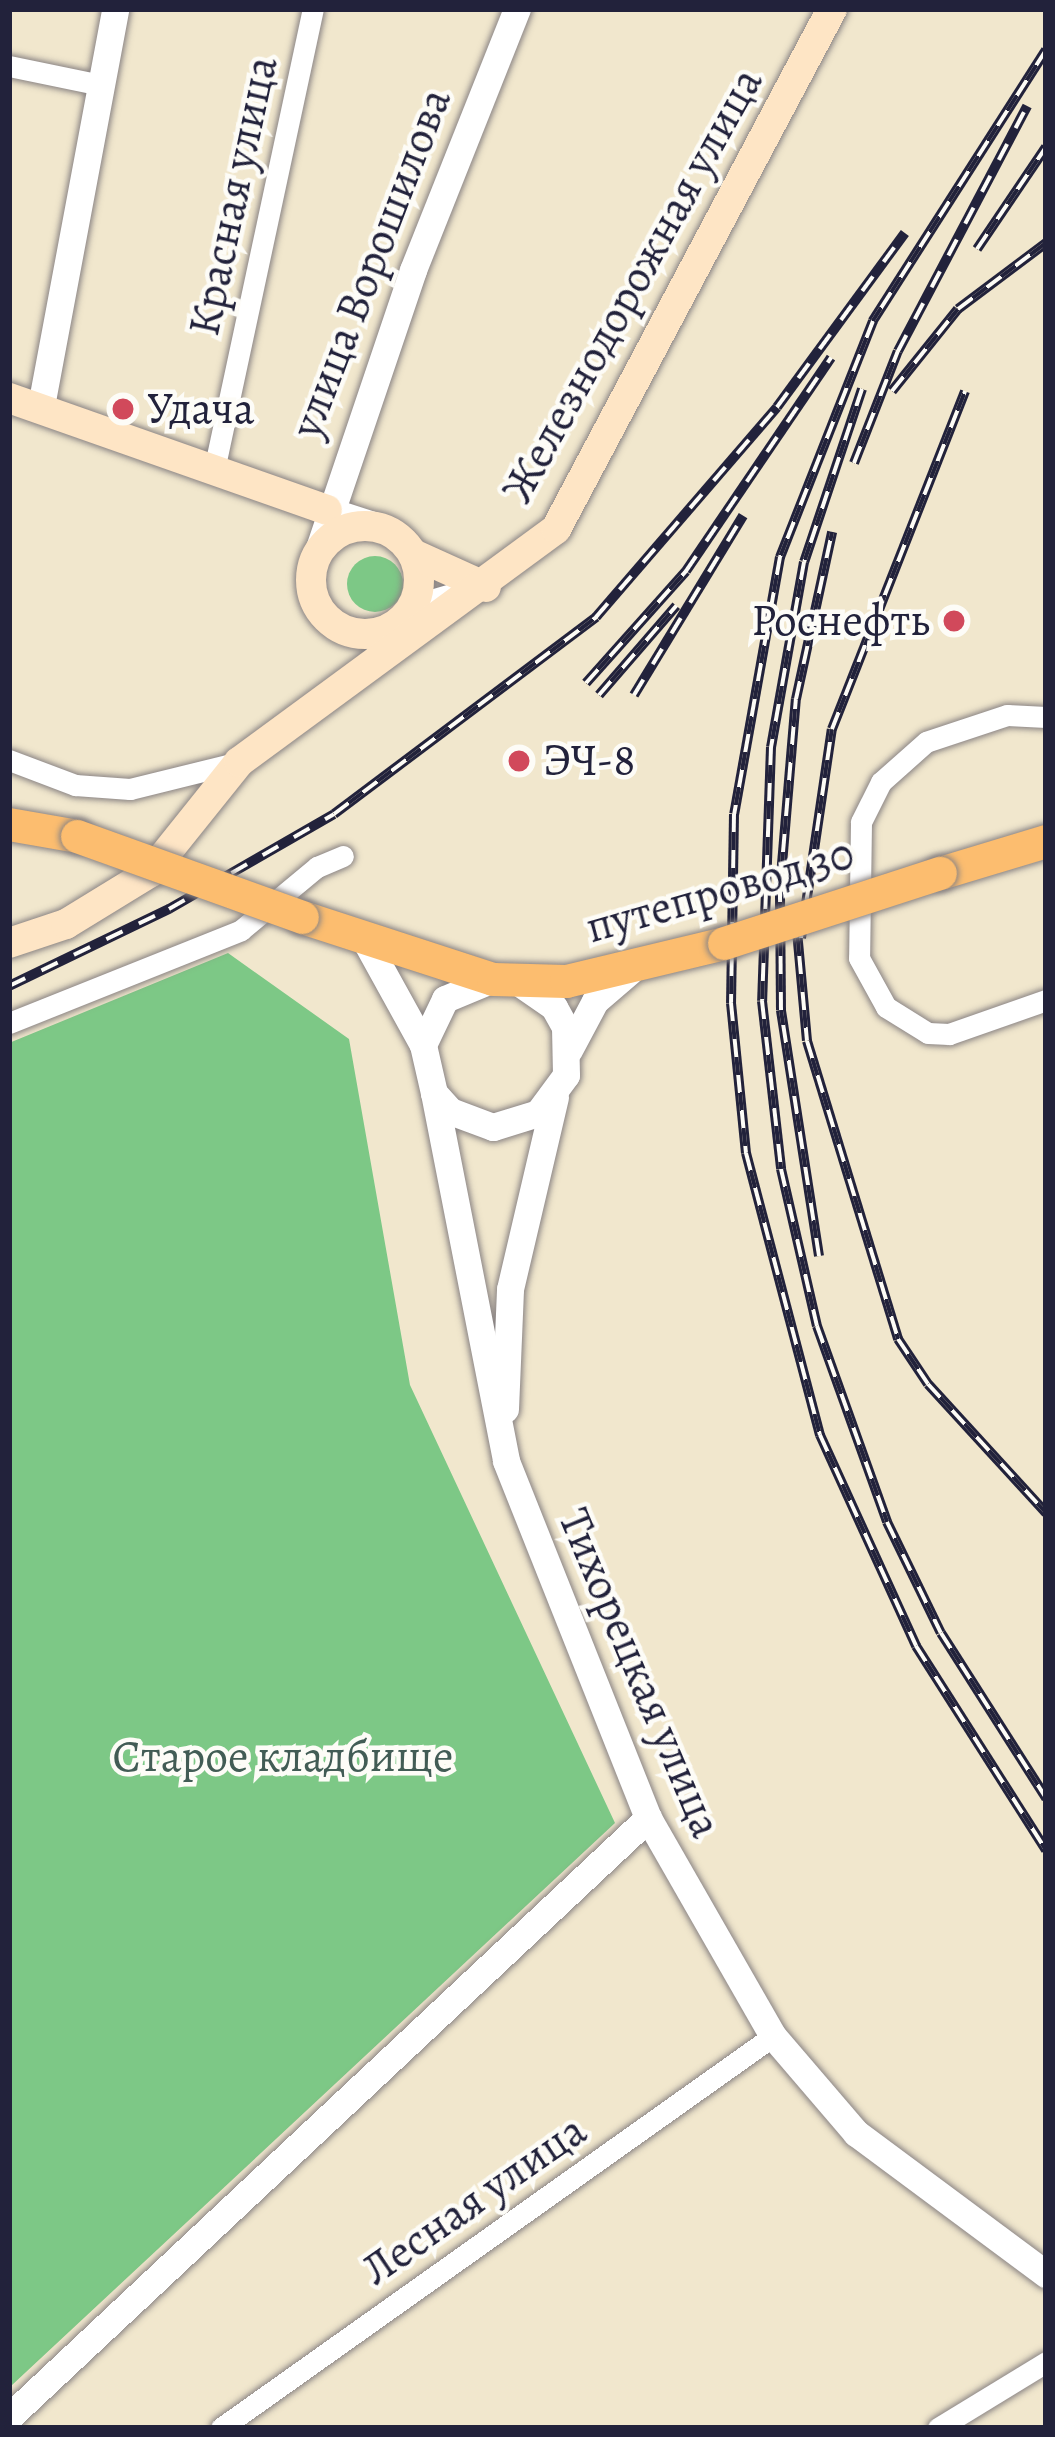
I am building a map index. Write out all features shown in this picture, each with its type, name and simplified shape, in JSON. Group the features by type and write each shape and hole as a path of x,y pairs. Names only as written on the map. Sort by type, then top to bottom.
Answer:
{"main road":[{"name":"Железнодорожная улица","path":"9,943 67,924 151,872 239,762 485,587 556,529 832,9"},
{"path":"9,398 327,510"},
{"path":"413,554 419,572 405,616 363,634 328,621 310,587 318,551 348,527 385,529 413,554 485,587"},
{"name":"путепровод 30","path":"9,824 77,836 365,940 504,980 630,971 1046,841"}],"street":[{"path":"40,406 115,9"},
{"name":"Красная улица","path":"214,470 313,9"},
{"name":"улица Ворошилова","path":"318,551 327,510 517,9"},
{"path":"9,66 101,86"},
{"path":"327,510 385,529"},
{"path":"370,669 405,616 485,587"},
{"path":"1046,717 1007,715 926,742 880,782 861,822 859,958 886,1006 928,1033 949,1034 1046,1000"},
{"path":"9,760 75,785 130,789 239,762"},
{"path":"9,1023 241,930 343,856"},
{"path":"365,940 423,1045 506,1461"},
{"path":"506,1461 510,1289 555,1097 569,1050 595,1001 630,971"},
{"path":"423,1045 446,999 504,980 554,1007 569,1050"},
{"path":"434,1093 449,1111 493,1127 538,1113 555,1097"},
{"name":"Тихорецкая улица","path":"506,1461 648,1819 773,2036 856,2133 1046,2274"},
{"path":"9,2417 648,1819"},
{"name":"Лесная улица","path":"221,2428 773,2036"},
{"path":"938,2428 1046,2362"}],"green space":[{"path":"375,556 395,564 403,584 395,604 375,612 355,604 347,584 355,564"},
{"name":"Старое кладбище","path":"228,953 349,1039 410,1385 615,1823 11,2386 9,1043"}],"railway":[{"path":"1046,50 873,321 780,557 734,814 731,1003 746,1153 820,1435 916,1646 1046,1850"},
{"path":"854,463 898,351 1027,106"},
{"path":"977,249 1046,147"},
{"path":"9,986 169,909 334,814 596,617 777,407 905,233"},
{"path":"892,391 958,309 1046,243"},
{"path":"586,683 686,571 831,358"},
{"path":"862,389 804,562 771,747 762,1001 781,1169 817,1326 887,1522 941,1633 1046,1798"},
{"path":"801,938 832,729 965,391"},
{"path":"634,695 743,516"},
{"path":"819,1256 781,1010 780,888 796,699 832,532"},
{"path":"599,695 676,606"},
{"path":"796,920 807,1041 898,1339 928,1384 1046,1513"}],"place":[{"name":"Удача","path":"123,409"},
{"name":"Роснефть","path":"954,621"},
{"name":"ЭЧ-8","path":"519,761"}]}
